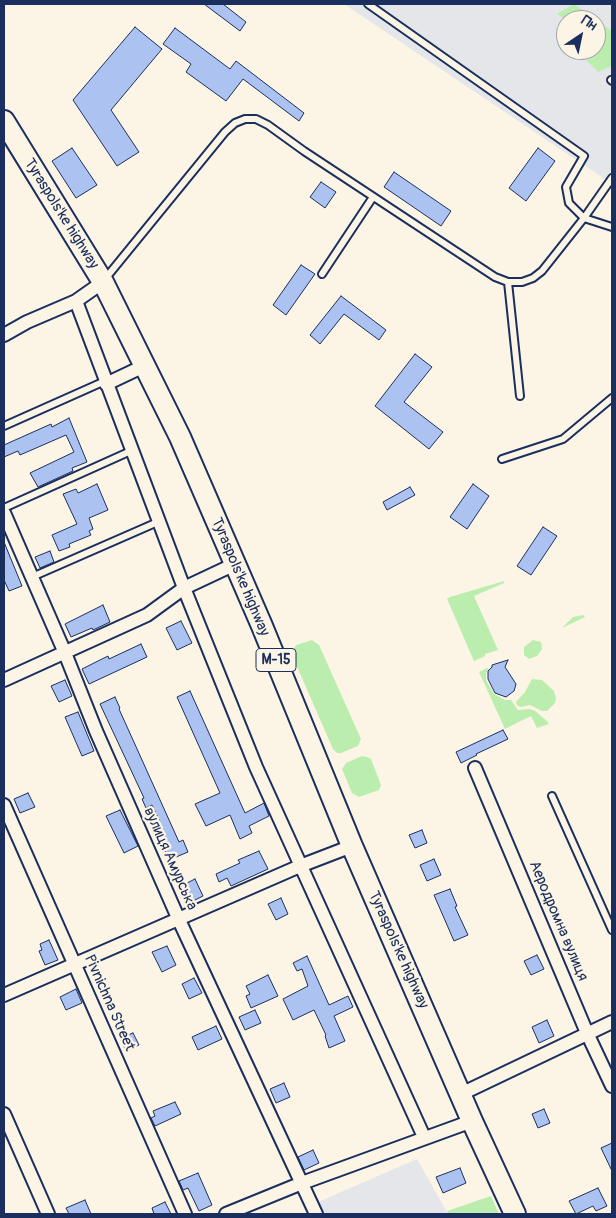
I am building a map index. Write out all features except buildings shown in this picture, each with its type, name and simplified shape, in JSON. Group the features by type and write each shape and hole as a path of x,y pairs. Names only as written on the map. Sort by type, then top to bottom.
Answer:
{"main road":[{"name":"Tyraspols'ke highway","path":"4,121 103,282 180,437 352,846 472,1121 515,1214"}],"street":[{"path":"4,335 28,322 76,301 103,282"},
{"path":"76,301 184,588 256,767 424,1138"},
{"path":"106,382 144,366"},
{"name":"вулиця Амурська","path":"4,513 65,653 96,731 179,920 316,1214"},
{"path":"4,680 146,615 184,588 235,564"},
{"name":"Аеродромна вулиця","path":"475,768 587,1033 612,1086"},
{"name":"Pivnichna Street","path":"4,805 185,1214"},
{"path":"4,995 300,866 352,846"},
{"path":"461,1094 612,1022"},
{"path":"4,1114 10,1144 48,1214"},
{"path":"226,1214 302,1183 472,1121"}],"lane":[{"path":"368,4 584,156 566,187 570,203 584,218 612,227"},
{"path":"103,282 225,132 235,123 245,118 256,119 268,125 495,277 508,282 522,282 533,278 542,271 584,218 612,178"},
{"path":"322,274 373,197"},
{"path":"508,282 520,396"},
{"path":"4,426 106,382"},
{"path":"502,459 563,438 612,398"},
{"path":"4,508 133,450"},
{"path":"32,578 160,521"},
{"path":"552,796 612,930"}],"shaded area":[{"path":"344,4 612,4 612,184"},
{"path":"417,1159 448,1214 321,1214 316,1203"}],"green space":[{"path":"574,4 582,10 564,10"},
{"path":"606,27 612,31 612,66 598,72 587,60 606,60"},
{"path":"504,581 504,583 474,596 498,650 485,654 485,656 474,661 447,599"},
{"path":"583,615 585,617 562,628 573,617"},
{"path":"312,640 319,645 361,739 358,746 341,753 337,753 333,749 291,653 296,645"},
{"path":"533,640 541,642 542,649 537,656 529,659 524,655 524,647"},
{"path":"487,668 489,669 486,672 486,680 494,694 505,700 511,700 518,710 530,709 535,711 549,724 537,728 531,716 505,729 479,672"},
{"path":"532,679 542,680 554,691 555,703 547,711 542,711 530,705 520,707 517,705 516,702 525,692"},
{"path":"362,756 371,759 381,785 379,790 359,797 352,793 342,769 346,763"},
{"path":"491,1196 499,1214 448,1214 447,1211"}]}
